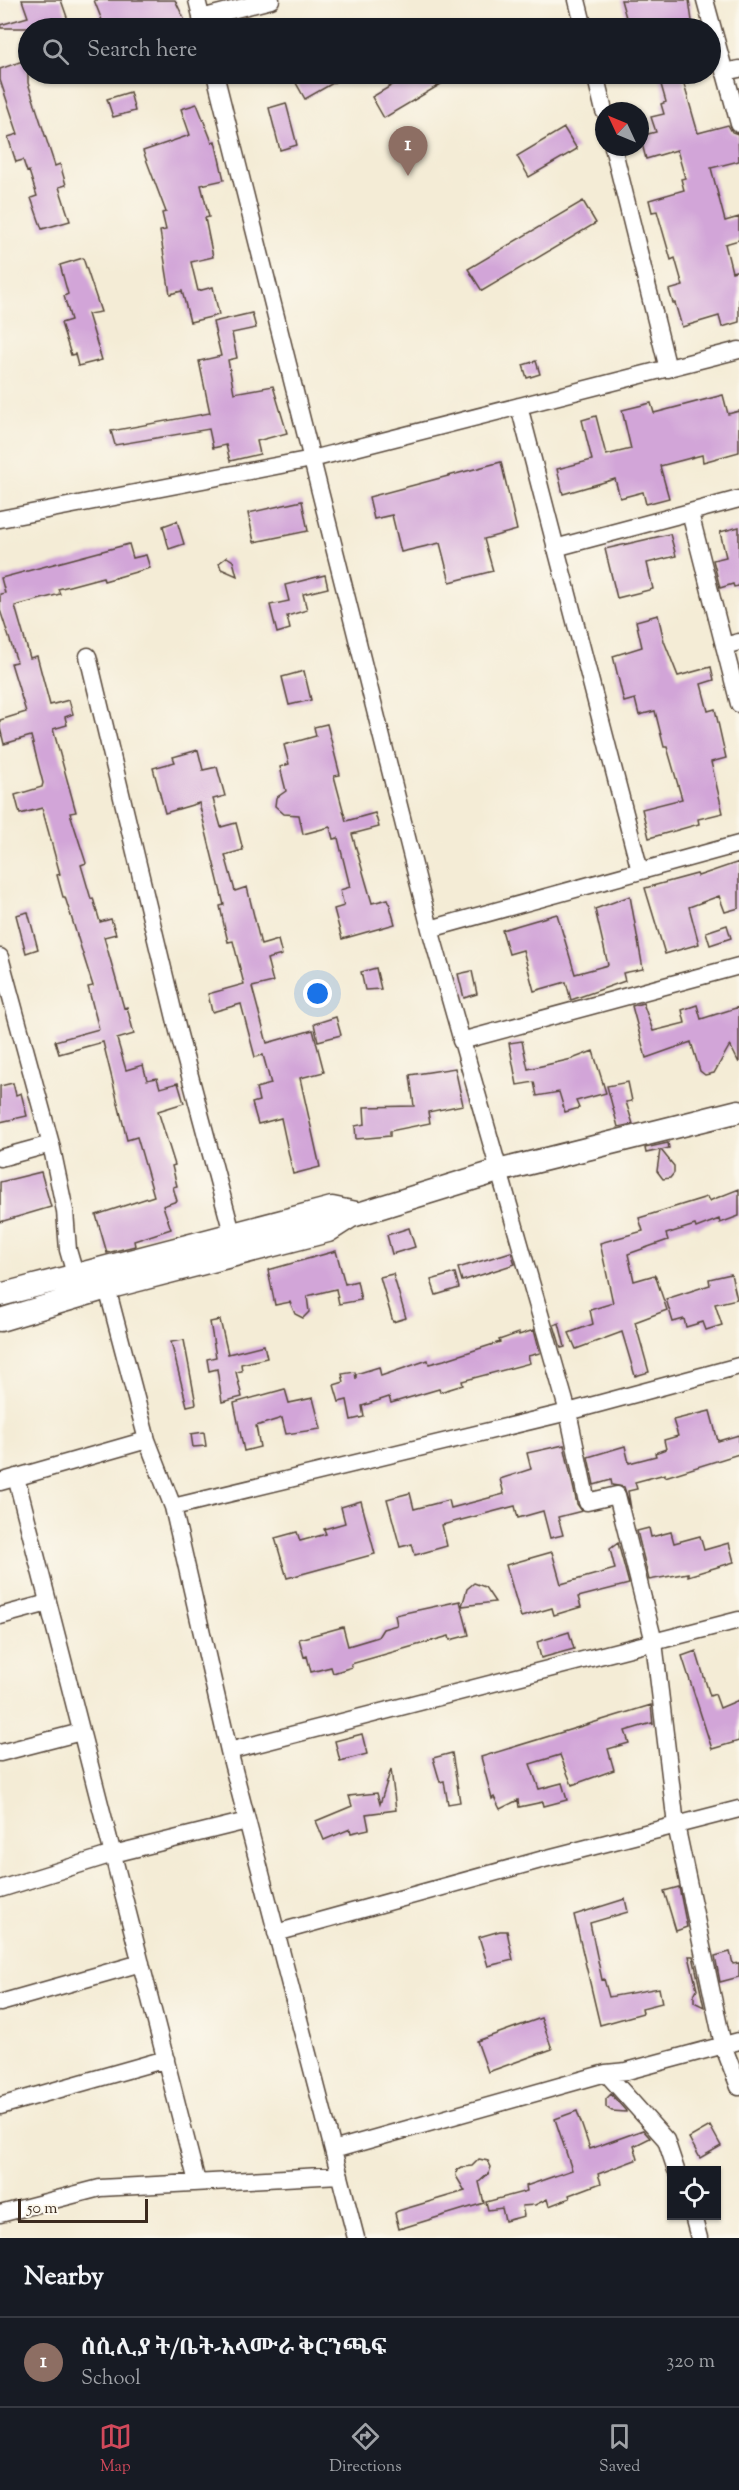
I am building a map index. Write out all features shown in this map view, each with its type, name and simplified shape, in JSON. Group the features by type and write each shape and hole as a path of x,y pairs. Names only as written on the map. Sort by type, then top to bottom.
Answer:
{"street":[{"path":"197,0 201,18"},
{"path":"217,18 271,0"},
{"path":"577,0 582,18"},
{"path":"705,0 712,18"},
{"path":"721,43 731,70 739,124"},
{"path":"218,84 430,929 568,1412 587,1502 617,1495 654,1642 676,1825 731,2043 739,2088"},
{"path":"597,84 602,102"},
{"path":"615,156 668,369"},
{"path":"0,519 312,459 739,350"},
{"path":"519,406 640,871"},
{"path":"555,548 739,499"},
{"path":"690,513 732,644 739,704"},
{"path":"88,656 178,1031 232,1233"},
{"path":"430,929 739,844"},
{"path":"0,957 8,1023 51,1144 65,1211 68,1250 75,1274"},
{"path":"461,1041 739,966"},
{"path":"351,1216 498,1171 739,1111"},
{"path":"0,1158 51,1144"},
{"path":"0,1295 332,1208 356,1213 328,1231 108,1288 0,1320"},
{"path":"108,1288 147,1440 173,1507 229,1750 356,2238"},
{"path":"173,1507 568,1412 739,1366"},
{"path":"147,1440 8,1480 48,1603 197,2182"},
{"path":"0,1616 48,1603"},
{"path":"229,1750 739,1620"},
{"path":"0,1754 81,1732"},
{"path":"276,1933 739,1809"},
{"path":"0,1889 113,1854 247,1821"},
{"path":"0,2003 141,1963"},
{"path":"333,2150 606,2073 627,2071 731,2043"},
{"path":"0,2106 166,2059"},
{"path":"606,2073 666,2140 675,2166"},
{"path":"0,2214 100,2188 340,2175"},
{"path":"694,2220 699,2238"}],"building":[{"path":"22,0 61,0 67,18 24,18 28,17"},
{"path":"94,0 175,0 184,18 101,18"},
{"path":"621,0 689,0 692,18 626,18"},
{"path":"18,20 18,28 1,28 0,25"},
{"path":"18,63 18,84 28,84 55,166 60,164 66,185 59,187 70,221 42,229 31,198 37,196 29,171 27,172 23,160 16,162 8,137 18,134 0,80 0,69"},
{"path":"297,84 331,84 305,99"},
{"path":"394,84 441,84 384,118 372,97"},
{"path":"661,84 684,84 698,133 728,125 732,132 738,134 739,161 711,168 725,221 739,217 739,240 725,244 732,272 739,270 739,322 722,327 719,316 682,327 675,303 673,303 669,290 683,286 675,258 671,260 657,211 652,212 649,200 684,190 681,179 685,178 677,150 646,159 645,156 649,156 649,134 656,132 651,117 664,114 661,104 666,102"},
{"path":"130,92 135,111 113,117 107,99"},
{"path":"286,103 297,145 280,150 269,108"},
{"path":"197,104 212,142 215,141 224,180 201,185 209,217 205,218 213,257 191,262 198,291 213,287 219,315 190,322 182,291 170,294 160,231 166,230 162,213 166,212 143,151 190,135 181,109"},
{"path":"564,128 577,149 529,177 517,156"},
{"path":"583,201 596,223 482,291 468,269"},
{"path":"83,258 101,312 88,314 102,360 78,366 75,354 71,355 61,323 71,320 64,296 68,294 60,265"},
{"path":"252,313 256,328 232,333 237,358 228,360 234,393 273,386 287,433 257,441 260,454 230,461 226,445 213,448 209,429 115,445 111,431 210,413 199,361 221,356 213,322"},
{"path":"536,361 540,374 527,378 523,365"},
{"path":"723,395 728,414 739,411 739,452 703,462 702,455 660,466 669,498 646,504 643,492 620,498 615,479 563,494 557,469 592,460 582,420 596,416 606,455 631,449 622,410 651,403 654,413"},
{"path":"501,462 517,530 484,539 493,571 450,582 440,543 401,552 392,515 374,519 369,497"},
{"path":"302,501 308,531 254,542 248,513"},
{"path":"177,521 184,544 169,549 163,526"},
{"path":"739,527 739,586 734,587 733,584 720,588 713,560 726,557 720,532"},
{"path":"670,534 676,556 647,563 653,589 617,598 605,549"},
{"path":"129,544 133,558 146,555 150,568 104,581 103,577 58,589 60,594 15,606 30,658 37,656 50,705 69,700 73,714 65,717 67,725 53,729 76,812 70,813 86,863 81,865 91,899 93,898 100,922 111,919 116,934 104,937 124,1008 127,1007 134,1034 117,1039 126,1070 143,1065 147,1080 157,1078 160,1088 178,1083 184,1103 158,1111 175,1165 172,1166 177,1186 173,1187 177,1201 163,1206 171,1229 134,1241 135,1246 107,1253 96,1215 154,1196 137,1137 127,1140 103,1042 59,1054 55,1041 99,1029 88,987 93,986 65,897 63,897 57,875 60,874 42,808 20,814 15,795 42,787 43,783 31,736 4,744 0,728 0,720 26,712 11,663 17,662 0,610 0,594 5,593 1,578"},
{"path":"227,557 233,561 237,576 221,569 219,563"},
{"path":"325,575 328,588 303,594 307,610 287,616 290,629 277,633 270,605 289,601 285,585"},
{"path":"658,615 664,641 678,676 711,667 714,680 701,684 708,711 715,709 726,758 711,762 723,813 698,819 699,824 649,838 642,809 682,799 667,747 664,747 655,711 639,715 635,699 624,702 613,656 642,647 636,621"},
{"path":"304,671 311,700 289,705 282,677"},
{"path":"327,724 340,775 334,776 346,821 375,813 379,827 352,834 372,903 388,899 395,924 342,939 334,909 344,906 340,890 350,887 338,838 333,839 330,827 303,834 299,815 284,814 275,806 276,798 286,791 280,767 289,764 284,745 316,736 314,727"},
{"path":"198,750 203,770 217,767 225,796 213,799 221,827 236,823 243,850 225,855 235,891 247,887 261,945 278,940 282,955 267,959 273,982 252,987 267,1043 313,1030 324,1072 300,1078 320,1167 293,1174 281,1118 258,1124 252,1103 259,1101 256,1088 271,1084 263,1055 255,1057 241,1004 212,1012 208,994 244,984 233,941 228,942 220,906 224,905 199,803 165,813 153,768 175,762 173,757"},
{"path":"739,862 739,908 725,912 719,896 689,907 699,944 665,954 645,888 697,874 698,876"},
{"path":"630,896 643,969 623,973 625,981 571,1000 566,982 534,991 523,950 509,954 502,930 557,914 575,974 608,965 595,909"},
{"path":"28,912 38,949 26,953 16,915"},
{"path":"727,925 731,938 710,945 706,932"},
{"path":"376,968 381,989 365,990 361,972"},
{"path":"472,971 477,994 464,998 458,974"},
{"path":"643,1003 653,1031 685,1023 682,1010 697,1005 701,1019 739,1007 739,1063 730,1045 714,1073 705,1075 700,1071 691,1042 646,1058 632,1006"},
{"path":"336,1017 341,1035 318,1041 314,1024"},
{"path":"522,1041 528,1069 572,1059 593,1051 606,1093 576,1101 579,1108 565,1112 559,1092 537,1096 534,1082 517,1085 509,1043"},
{"path":"455,1068 463,1105 428,1112 430,1123 390,1131 390,1136 356,1139 355,1126 365,1124 364,1107 414,1106 410,1075"},
{"path":"628,1082 632,1101 626,1102 633,1124 618,1127 607,1086"},
{"path":"13,1083 16,1095 21,1093 27,1116 0,1122 0,1086"},
{"path":"668,1143 669,1148 661,1150 674,1166 674,1173 670,1178 663,1179 657,1171 660,1150 646,1153 645,1148"},
{"path":"41,1172 51,1207 0,1222 0,1182"},
{"path":"739,1189 739,1216 720,1223 719,1219 696,1228 695,1225 666,1234 668,1240 628,1254 634,1281 655,1275 667,1310 635,1322 649,1372 635,1376 622,1332 576,1349 569,1333 593,1324 590,1310 613,1303 600,1243 643,1231 639,1218 707,1197 709,1201"},
{"path":"409,1228 415,1247 392,1254 387,1235"},
{"path":"336,1251 345,1284 357,1281 361,1300 339,1304 336,1289 307,1296 309,1312 303,1318 295,1314 290,1302 275,1305 268,1270"},
{"path":"511,1252 515,1264 462,1281 458,1268"},
{"path":"455,1273 459,1288 436,1295 431,1280"},
{"path":"393,1274 406,1318 393,1322 380,1277"},
{"path":"731,1274 737,1299 715,1304 722,1325 706,1330 703,1322 686,1327 684,1319 673,1322 666,1299 710,1285 709,1279"},
{"path":"220,1320 228,1354 264,1345 267,1358 241,1364 242,1371 236,1372 242,1397 222,1402 217,1369 209,1371 207,1359 216,1357 210,1322"},
{"path":"559,1323 565,1347 561,1348 554,1325"},
{"path":"534,1330 540,1353 528,1356 530,1363 462,1381 463,1385 440,1392 439,1389 391,1403 389,1397 362,1406 364,1417 351,1420 347,1400 339,1402 334,1385 344,1382 342,1374 355,1372 356,1379 356,1374 379,1367 381,1376 428,1360 429,1364 444,1360 500,1342 499,1340 519,1333 519,1335"},
{"path":"184,1340 196,1404 187,1406 171,1342"},
{"path":"285,1389 289,1403 313,1398 321,1429 286,1434 282,1418 256,1426 260,1447 244,1451 234,1403"},
{"path":"710,1411 718,1441 739,1435 739,1454 665,1477 665,1474 635,1482 637,1489 628,1491 631,1509 624,1487 612,1485 611,1480 594,1485 588,1457 625,1446 629,1463 656,1456 655,1453 666,1449 664,1440 678,1436 673,1420"},
{"path":"204,1432 206,1446 193,1447 191,1434"},
{"path":"564,1445 577,1504 582,1511 558,1517 563,1535 550,1538 543,1511 518,1518 515,1506 442,1525 447,1546 415,1555 412,1544 400,1547 387,1499 410,1493 414,1509 449,1500 451,1508 504,1494 500,1479 531,1469 527,1453"},
{"path":"361,1501 375,1554 287,1578 275,1538 297,1532 300,1541 326,1534 324,1529 345,1523 341,1507"},
{"path":"649,1528 651,1537 671,1532 674,1543 700,1536 704,1550 729,1543 734,1562 688,1576 688,1573 649,1580 637,1531"},
{"path":"618,1543 629,1584 578,1597 581,1607 554,1615 552,1608 521,1617 506,1565 552,1552 561,1584 615,1569 610,1549"},
{"path":"474,1583 485,1587 495,1602 462,1606 467,1589"},
{"path":"460,1601 469,1635 450,1640 449,1636 351,1664 352,1667 333,1673 331,1667 311,1672 307,1656 304,1657 299,1639 343,1627 348,1646 378,1637 383,1629 397,1625 395,1615"},
{"path":"569,1632 574,1649 541,1658 537,1642"},
{"path":"696,1651 710,1696 715,1694 720,1708 739,1700 739,1741 712,1749 682,1656"},
{"path":"651,1705 653,1725 652,1723 625,1731 629,1743 608,1749 614,1770 572,1785 560,1755 530,1764 539,1789 562,1783 567,1800 544,1806 543,1802 519,1807 518,1800 500,1809 494,1797 492,1799 481,1757"},
{"path":"362,1734 367,1754 340,1761 335,1741"},
{"path":"452,1753 460,1802 448,1804 444,1781 440,1782 433,1758"},
{"path":"391,1769 396,1810 366,1814 369,1829 351,1833 350,1829 324,1840 316,1821 352,1806 349,1796 377,1793 380,1804"},
{"path":"679,1887 687,1927 676,1931 664,1891"},
{"path":"625,1899 628,1912 590,1923 602,1980 604,1979 609,1997 659,1988 662,2003 642,2008 643,2013 600,2025 574,1915"},
{"path":"507,1931 513,1960 488,1966 479,1937"},
{"path":"730,1952 733,1964 739,1963 739,1977 720,1982 715,1956"},
{"path":"689,1956 693,1956 704,2007 694,2002 697,1989"},
{"path":"541,2018 552,2049 488,2072 477,2041"},
{"path":"611,2094 626,2112 612,2111 606,2107 606,2099"},
{"path":"577,2111 590,2149 643,2130 650,2138 634,2146 638,2159 598,2174 601,2183 569,2195 570,2198 549,2206 547,2199 535,2205 522,2206 524,2216 505,2221 502,2208 488,2210 486,2202 527,2191 526,2186 572,2170 555,2119"},
{"path":"710,2126 721,2146 700,2158 689,2138"},
{"path":"479,2159 488,2161 491,2167 489,2173 479,2182 484,2203 399,2229 395,2213 398,2211 465,2191 456,2176 457,2170 472,2166"}],"place":[{"name":"ሰሲሊያ ት/ቤት-አላሙራ ቅርንጫፍ","path":"408,176"}]}
